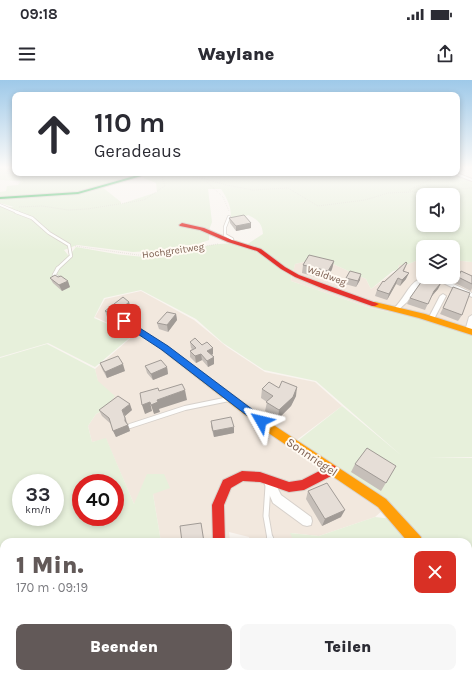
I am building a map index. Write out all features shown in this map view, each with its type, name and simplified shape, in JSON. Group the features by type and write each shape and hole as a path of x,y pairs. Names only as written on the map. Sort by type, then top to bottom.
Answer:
{"street":[{"path":"0,198 48,195"},
{"name":"Waldweg","path":"182,224 211,232 234,242 260,250 282,268 326,288 395,310 471,331"},
{"path":"395,310 401,306 416,284"},
{"path":"449,284 472,295"},
{"path":"431,319 444,296"},
{"path":"471,331 472,318"},
{"name":"Sonnriegel","path":"165,348 231,399 331,470 382,503 413,538"},
{"path":"219,538 218,505 227,484 242,476 260,477 289,487 304,485 331,470"},
{"path":"268,480 277,499 307,521"}],"lane":[{"path":"0,204 32,218 48,233 70,245 71,256 56,270 54,275 61,280"},
{"path":"229,217 225,227 225,235 234,242"},
{"path":"124,321 165,348"},
{"path":"130,426 185,408 231,399"},
{"path":"268,480 266,516 270,538"}],"path":[{"path":"13,209 42,206 68,210 87,209 144,200 152,195"},
{"path":"222,195 226,200 230,214 229,217"},
{"path":"300,195 318,206 365,200 382,195"},
{"name":"Hochgreitweg","path":"70,245 138,255 150,255 234,242"}],"shaded area":[{"path":"320,258 366,279 371,289 398,270 399,265 406,265 416,261 416,284 460,284 460,261 472,262 472,334 420,318 370,308 291,281 295,264"},
{"path":"141,291 194,320 227,347 265,372 315,382 342,406 290,445 383,510 375,517 319,536 291,533 293,538 249,538 229,532 230,538 160,538 153,494 164,474 134,504 124,481 124,474 121,474 106,439 92,442 88,426 96,414 104,410 95,369 134,335 95,317 105,299"}],"green space":[{"path":"0,195 31,195 0,197"},
{"path":"64,195 112,195 121,202 121,204 148,195 209,195 212,222 209,230 209,240 184,249 133,252 77,245 64,250 72,257 72,252 76,247 122,255 144,257 176,253 213,245 240,245 255,250 292,275 291,281 370,308 420,318 472,334 472,457 428,457 472,458 472,538 416,538 396,513 382,500 295,443 342,406 402,456 316,381 264,370 223,343 196,319 141,290 104,298 94,318 133,335 95,367 48,343 0,357 0,207 14,207 0,203 0,199"},
{"path":"224,195 416,195 416,232 460,232 460,195 472,195 472,262 460,261 460,240 416,240 416,261 406,265 399,265 398,270 393,271 371,289 366,279 320,258 295,264 293,273 261,250 246,245 263,234 262,227 257,220 248,215 239,219 230,220 230,208"},
{"path":"47,344 95,369 98,381 115,396 104,410 96,414 88,426 92,442 106,438 121,474 72,474 72,526 124,526 124,480 134,504 147,474 164,474 170,488 153,494 160,538 0,538 0,358"},
{"path":"375,517 393,519 407,538 292,538 290,533 319,536"}],"building":[{"path":"244,215 251,223 236,226 229,218"},
{"path":"309,255 334,261 328,271 303,265"},
{"path":"406,262 407,263 403,271 409,273 402,280 398,278 389,294 377,290 383,281 384,282"},
{"path":"350,271 361,274 358,281 346,278"},
{"path":"461,271 472,276 472,284 460,278"},
{"path":"55,275 58,277 61,276 68,281 59,285 50,278"},
{"path":"420,284 440,284 434,291 428,304 410,298"},
{"path":"453,287 470,293 462,315 443,308"},
{"path":"123,297 129,302 114,315 105,311"},
{"path":"167,312 176,314 167,325 157,323"},
{"path":"195,338 202,345 207,342 213,348 207,351 214,357 207,361 201,354 195,356 190,351 196,348 190,342"},
{"path":"118,356 123,364 105,372 100,363"},
{"path":"161,360 167,367 151,374 145,366"},
{"path":"282,381 297,387 293,397 279,410 266,402 273,396 262,389 269,382 279,388"},
{"path":"182,384 185,390 157,400 158,402 151,405 150,402 142,405 140,393 158,388 159,391"},
{"path":"118,396 130,404 122,410 125,421 128,425 113,431 109,418 99,410"},
{"path":"231,417 234,427 213,431 211,421"},
{"path":"367,448 396,466 386,483 355,464"},
{"path":"327,483 345,510 325,519 308,491"},
{"path":"201,523 203,538 182,538 180,526"}],"traffic: fast":[{"path":"0,198 48,195"}],"traffic: slow":[{"path":"375,304 422,316 472,332"},
{"path":"165,348 271,429 382,503 413,538"}],"traffic: jam":[{"path":"182,225 202,229 230,241 259,250 283,268 297,276 326,288 375,304"},
{"path":"219,538 218,505 227,484 242,476 260,477 289,487 304,485 331,470"}],"route":[{"path":"124,321 165,348 261,421"}]}
